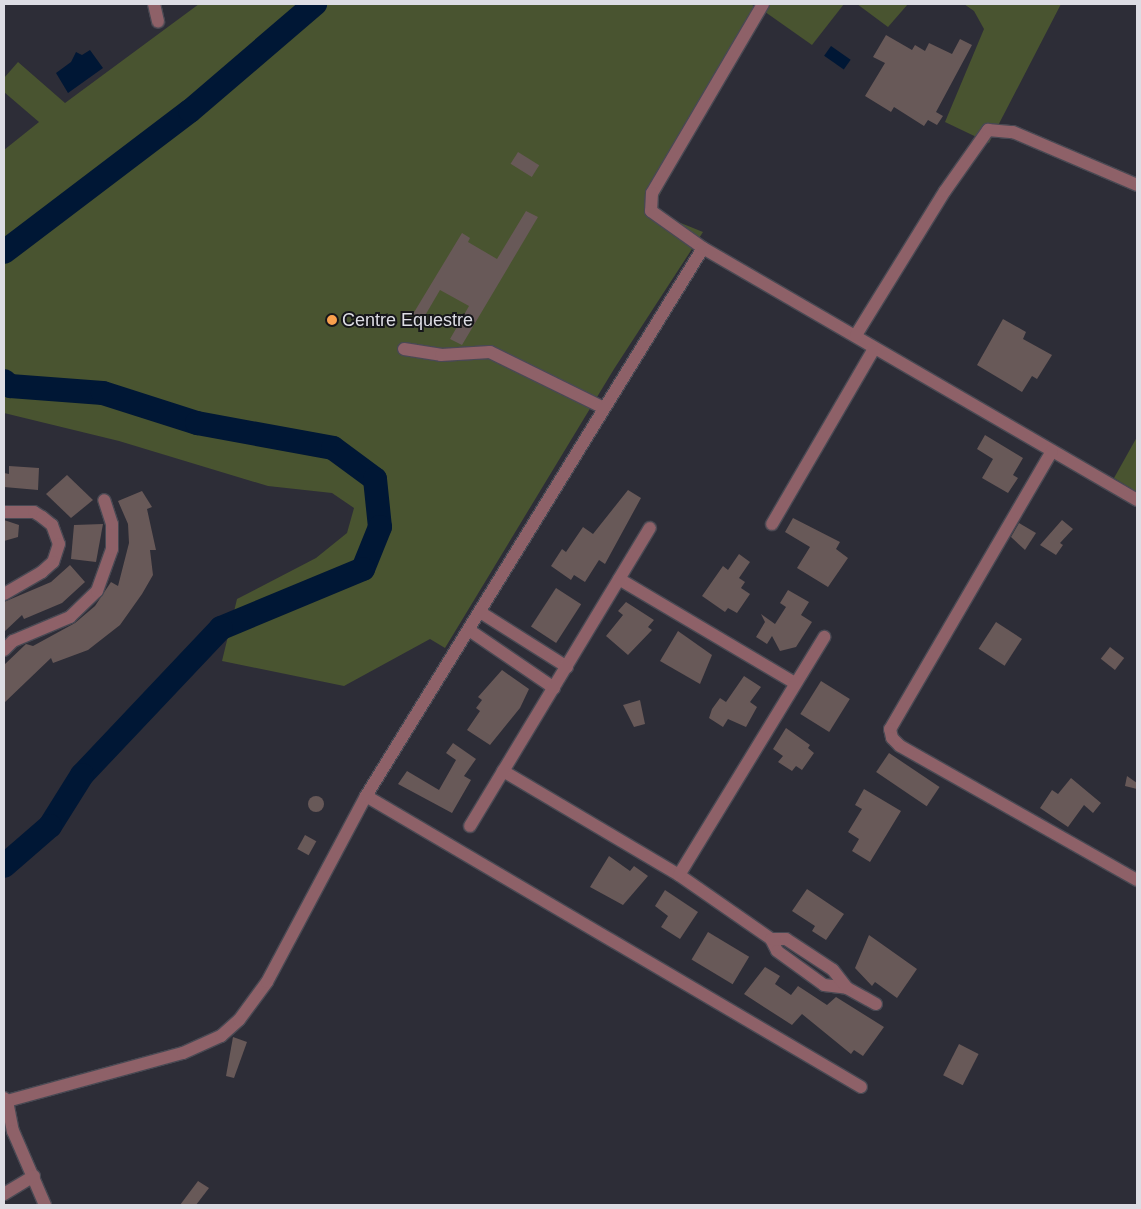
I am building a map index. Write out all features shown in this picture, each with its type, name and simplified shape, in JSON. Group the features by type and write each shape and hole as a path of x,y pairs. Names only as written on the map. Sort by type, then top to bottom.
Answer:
{"street":[{"path":"154,4 158,22"},
{"path":"763,4 652,193 651,211 703,248 856,335 874,349 1137,500"},
{"path":"856,335 945,191 988,130 1013,132 1137,185"},
{"path":"45,1205 14,1131 5,1099 143,1065 221,1036 267,982 366,796 480,612 602,407 703,248"},
{"path":"404,349 441,355 490,352 602,407"},
{"path":"772,524 874,349"},
{"path":"1052,451 890,728 892,738 900,746 1137,880"},
{"path":"4,650 13,640 70,617 97,591 112,549 112,524 104,500"},
{"path":"4,512 34,512 52,525 59,544 53,562 42,572 4,594"},
{"path":"470,826 650,528"},
{"path":"620,579 795,683"},
{"path":"480,612 567,667"},
{"path":"469,630 554,688"},
{"path":"679,874 824,637"},
{"path":"504,772 679,874 771,939 776,951 824,985 847,988 876,1004"},
{"path":"366,796 862,1087"},
{"path":"4,1194 34,1176"}],"green space":[{"name":"Centre Equestre","path":"199,4 751,4 759,10 651,211 703,232 614,369 445,648 430,639 344,686 222,661 237,599 316,558 347,533 354,508 332,493 268,486 119,441 4,413 4,150 39,122 4,92 4,78 18,62 65,103"},
{"path":"754,4 844,4 812,45"},
{"path":"857,4 908,4 888,27"},
{"path":"964,4 1061,4 989,143 945,122 984,29 974,11"},
{"path":"1137,437 1137,492 1114,478"}],"water":[{"path":"831,46 851,60 844,70 824,56"},
{"path":"90,50 103,68 68,93 56,73 71,62 76,52 82,55"}],"building":[{"path":"886,35 912,50 915,45 925,51 929,43 952,54 960,39 972,45 936,112 943,116 937,125 928,120 924,126 894,107 891,112 865,96 885,63 873,57"},
{"path":"518,152 539,165 532,177 511,164"},
{"path":"526,211 538,217 462,345 450,339 469,306 440,290 423,319 413,314 462,233 470,238 468,242 497,259"},
{"path":"1003,319 1026,332 1023,339 1052,355 1037,379 1032,376 1022,392 977,365"},
{"path":"985,435 1023,458 1013,475 1018,478 1008,493 982,478 993,459 977,449"},
{"path":"9,466 39,468 38,490 4,487 4,473 9,474"},
{"path":"67,475 93,500 71,518 46,494"},
{"path":"628,490 641,498 605,564 599,560 585,582 574,575 571,580 551,566 562,549 566,552 583,527 593,534"},
{"path":"142,491 152,507 147,509 156,550 150,550 153,575 142,594 120,625 88,650 53,663 51,658 4,703 4,665 26,644 33,646 75,623 95,606 111,582 118,586 129,543 128,524 118,501"},
{"path":"793,518 840,542 836,549 848,558 828,587 797,568 810,547 785,532"},
{"path":"4,520 19,525 18,537 4,541"},
{"path":"1062,520 1073,529 1060,543 1063,545 1056,555 1040,545"},
{"path":"1019,523 1036,533 1025,550 1011,537"},
{"path":"103,524 96,562 71,559 74,525"},
{"path":"739,554 750,562 739,578 745,582 741,588 750,594 737,613 728,608 725,612 702,596 723,566 728,570"},
{"path":"70,565 85,582 62,603 24,619 22,615 4,632 4,602 51,582"},
{"path":"556,588 581,604 556,643 531,627"},
{"path":"788,590 809,602 801,615 812,622 796,647 780,651 772,636 767,644 756,637 765,622 761,614 775,624 786,607 780,603"},
{"path":"626,602 654,620 648,627 652,630 628,655 606,636 623,615 618,611"},
{"path":"996,622 1022,639 1005,666 979,649"},
{"path":"678,631 712,655 700,684 660,661"},
{"path":"1110,647 1124,658 1115,670 1101,659"},
{"path":"502,670 529,689 520,708 490,745 467,730 480,711 476,708 482,700 478,697"},
{"path":"744,676 761,687 750,702 757,707 746,727 728,719 723,727 709,718 712,709 720,698 726,702"},
{"path":"821,681 850,699 829,732 800,714"},
{"path":"640,700 645,724 634,727 623,705"},
{"path":"786,728 810,745 808,748 814,753 802,770 796,766 792,771 778,762 783,756 773,749"},
{"path":"453,743 476,759 464,776 471,780 452,813 398,784 407,771 439,790 456,760 446,753"},
{"path":"889,753 940,787 927,806 876,772"},
{"path":"1127,776 1137,783 1137,789 1125,786"},
{"path":"1071,778 1101,803 1093,813 1084,805 1068,827 1040,808 1052,790 1058,794"},
{"path":"864,789 901,811 870,862 852,851 859,839 848,832 862,809 855,805"},
{"path":"316,796 324,804 316,812 308,804"},
{"path":"305,835 316,841 309,855 297,849"},
{"path":"609,856 630,871 634,866 648,876 623,905 590,887"},
{"path":"807,889 844,914 826,940 812,931 815,926 792,911"},
{"path":"665,890 698,912 680,939 661,927 668,916 655,906"},
{"path":"708,932 749,957 733,984 692,959"},
{"path":"869,935 917,969 897,998 875,982 872,986 855,968"},
{"path":"765,967 780,976 775,984 791,995 798,986 827,1005 836,997 884,1027 863,1056 854,1050 851,1054 802,1014 792,1025 744,994"},
{"path":"233,1037 247,1042 234,1078 226,1076"},
{"path":"959,1044 979,1054 963,1085 943,1075"},
{"path":"198,1181 209,1188 196,1205 180,1205"}],"waterway":[{"path":"4,252 190,111 315,4"},
{"path":"4,381 10,386 103,393 197,423 333,448 375,479 380,527 363,569 221,628 82,775 50,826 4,866"}],"place":[{"name":"Centre Equestre","path":"332,320"}]}
